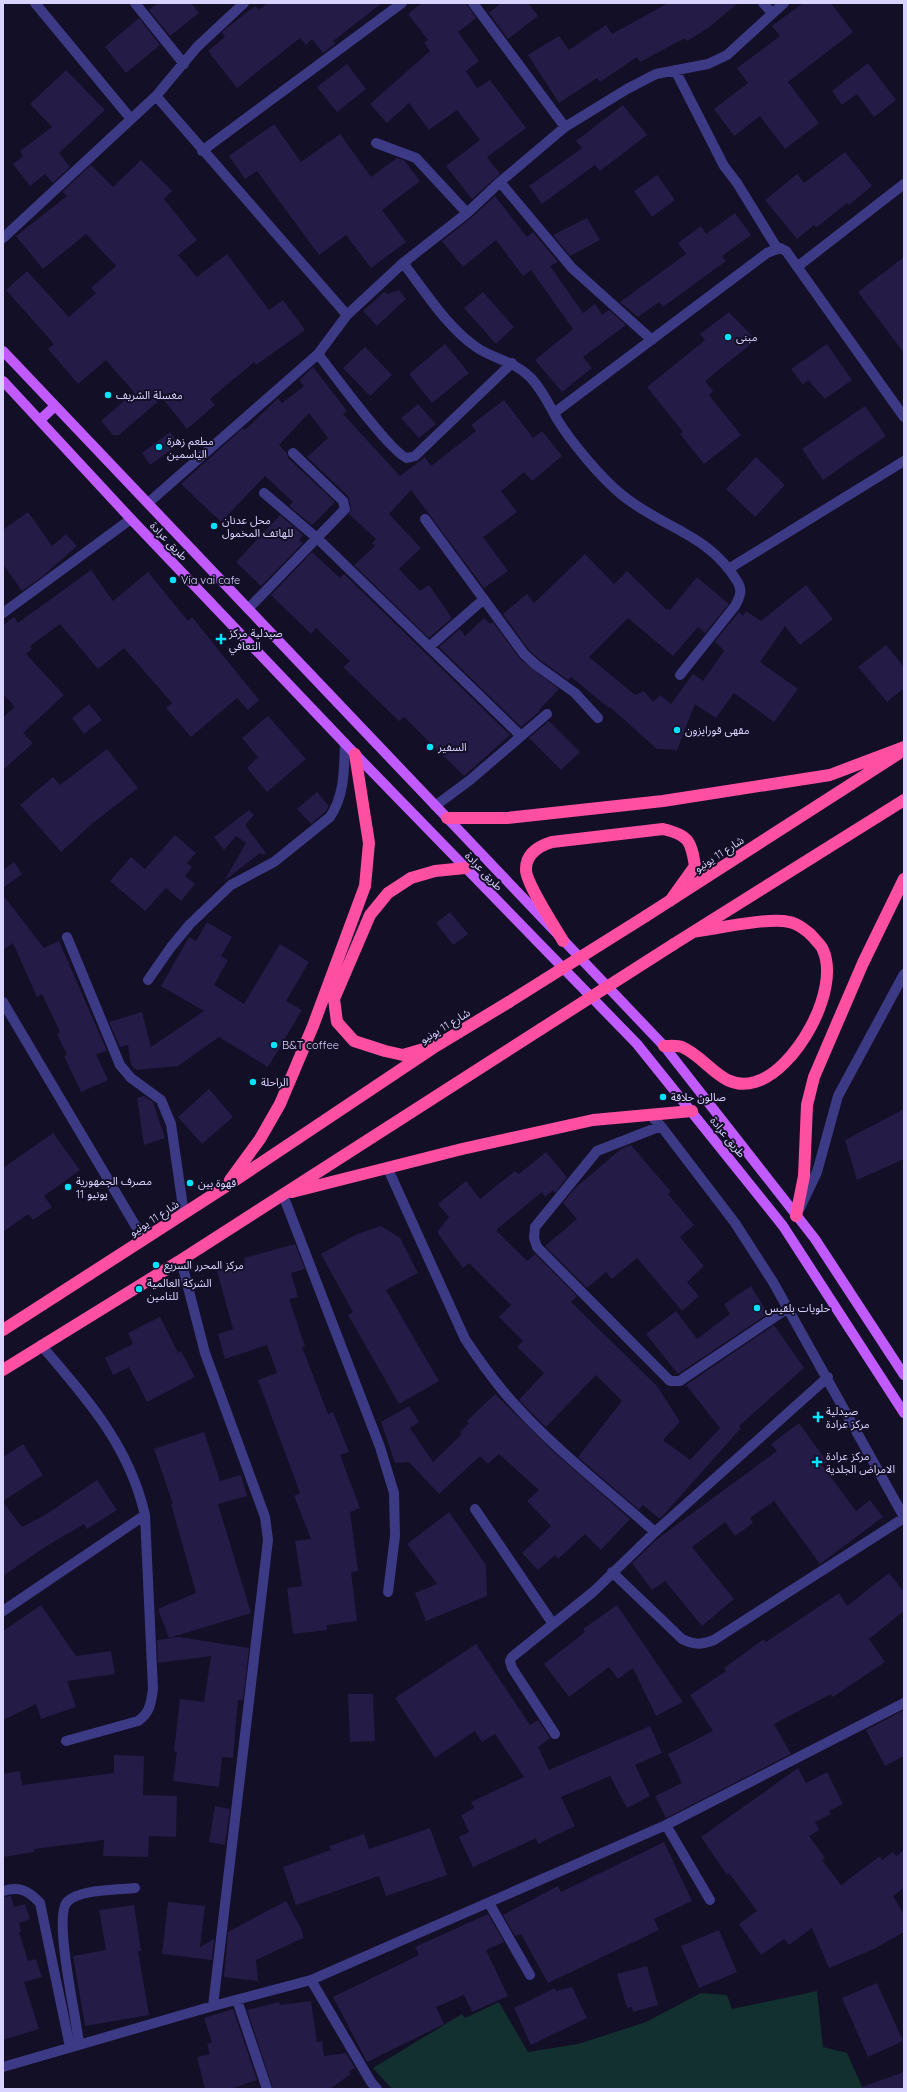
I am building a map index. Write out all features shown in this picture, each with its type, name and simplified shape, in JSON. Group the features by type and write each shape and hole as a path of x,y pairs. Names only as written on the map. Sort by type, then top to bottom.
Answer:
{"highway":[{"path":"447,818 507,818 663,801 830,775 904,747"},
{"name":"شارع 11 يونيو","path":"3,1330 184,1214 436,1046 670,901 904,750"},
{"path":"225,1187 260,1139 280,1104 313,1026 366,886 369,843 355,754"},
{"path":"3,1370 41,1345 181,1260 674,944 904,800"},
{"path":"563,941 532,885 526,869 529,857 534,850 541,846 552,842 663,829 678,833 686,838 692,847 695,866 670,901"},
{"path":"436,1046 403,1055 354,1041 337,1022 334,998 370,915 388,893 411,878 435,871 465,868"},
{"path":"796,1216 804,1176 806,1105 814,1078 863,963 904,879"},
{"path":"664,1046 681,1047 728,1081 742,1084 755,1082 772,1072 787,1060 803,1041 825,997 828,972 823,950 809,932 790,922 764,922 693,932"},
{"path":"283,1195 462,1149 593,1120 692,1111"}],"main road":[{"name":"طريق عرادة","path":"3,351 248,609 303,664 435,806 664,1046 815,1239 904,1375"},
{"name":"طريق عرادة","path":"3,381 131,519 355,754 637,1044 783,1226 904,1413"},
{"path":"40,420 55,406"},
{"path":"783,1226 796,1216"}],"street":[{"path":"35,3 132,119"},
{"path":"135,3 184,64"},
{"path":"3,238 156,96 197,47 244,3"},
{"path":"202,150 402,3"},
{"path":"473,3 565,127"},
{"path":"763,3 772,14"},
{"path":"148,503 318,354 347,315 403,263 468,213 500,182 565,127 656,74 708,64 727,55 784,3"},
{"path":"675,70 724,166 737,183 777,248 786,251 904,417"},
{"path":"156,96 347,315"},
{"path":"376,143 416,158 468,213"},
{"path":"500,182 572,268 652,340"},
{"path":"797,267 904,184"},
{"path":"554,413 767,253 777,248"},
{"path":"403,263 458,332 477,347 512,363 538,386 554,413 582,451 622,495 642,509 692,536 714,552 730,568 740,585 741,594 735,606 680,675"},
{"path":"318,354 386,439 401,455 407,458 415,456 512,363"},
{"path":"248,609 318,539 346,507 342,501 294,453"},
{"path":"730,568 904,461"},
{"path":"264,493 318,539 521,736"},
{"path":"3,612 131,519"},
{"path":"425,519 524,654 536,665 575,693 598,718"},
{"path":"429,647 484,599"},
{"path":"435,806 470,780 546,714"},
{"path":"148,980 171,947 190,924 231,885 274,862 330,817 337,807 342,788 345,743"},
{"path":"67,937 120,1065 130,1078 161,1100 167,1112 171,1124 184,1214"},
{"path":"796,1216 817,1172 838,1096 904,974"},
{"path":"3,1002 144,1240"},
{"path":"612,1572 682,1639 695,1645 701,1644 714,1640 904,1517 828,1377 788,1308 735,1223 661,1126 648,1114"},
{"path":"661,1126 597,1151 535,1227 534,1238 537,1247 670,1381 680,1381 788,1308"},
{"path":"388,1169 465,1340 477,1357 504,1392 556,1444 655,1532"},
{"path":"283,1195 380,1447 394,1493 395,1536 388,1592"},
{"path":"181,1260 205,1353 264,1517 268,1540 213,2006"},
{"path":"41,1345 104,1421 125,1457 139,1490 145,1515 153,1689 150,1707 147,1713 138,1721 66,1741"},
{"path":"555,1734 512,1668 510,1661 518,1652 593,1592 655,1532 828,1377"},
{"path":"475,1509 553,1624"},
{"path":"3,1611 145,1515"},
{"path":"3,2067 213,2006 311,1980 666,1825 904,1703"},
{"path":"666,1825 710,1900"},
{"path":"3,1891 10,1888 24,1889 31,1893 40,1903 74,2046"},
{"path":"74,2046 64,1940 63,1913 66,1903 79,1894 135,1888"},
{"path":"489,1903 530,1975"},
{"path":"311,1980 371,2087"},
{"path":"237,2000 267,2089"}],"green space":[{"path":"817,1991 823,2047 847,2053 863,2089 392,2089 373,2068 462,2014 465,2018 499,2002 528,2052 578,2044 646,2022 701,1993 727,1995 732,2009"}],"building":[{"path":"158,3 191,3 199,13 170,36 149,10"},
{"path":"267,3 382,3 333,41 335,44 323,53 312,39 306,45 300,38 237,88 208,51 225,37 222,33 223,31 255,6 259,10"},
{"path":"422,3 466,3 476,18 458,32 479,61 466,71 477,88 490,80 526,128 487,157 500,174 472,199 446,166 480,140 457,110 429,130 409,103 387,123 370,104 430,51 424,43 428,40 408,14"},
{"path":"501,3 528,3 538,16 508,39 489,13"},
{"path":"668,3 738,3 708,28 687,41 685,38 640,62 637,57 600,82 597,78 559,103 528,55 559,36 569,50 606,25 612,34"},
{"path":"803,3 831,3 853,32 788,82 819,123 785,149 760,116 734,136 714,109 748,83 737,68 780,36 772,26"},
{"path":"139,18 160,45 126,73 105,47"},
{"path":"868,63 896,100 874,117 857,94 842,105 832,91"},
{"path":"347,64 366,89 337,112 317,87"},
{"path":"66,70 105,110 59,153 70,167 53,183 45,174 30,186 13,164 23,156 20,151 52,127 30,104"},
{"path":"623,105 647,135 600,171 595,165 542,204 529,186 582,148 576,141"},
{"path":"274,124 301,162 340,134 371,177 397,158 404,160 420,181 382,210 406,242 371,268 346,235 319,255 257,171 245,179 229,156"},
{"path":"845,152 872,186 849,205 847,203 817,227 814,225 797,239 765,200 797,174 804,183"},
{"path":"141,160 172,191 164,199 197,240 178,255 197,277 227,254 269,310 283,300 305,330 256,365 254,362 210,399 215,405 187,429 162,398 119,435 113,435 101,421 134,392 106,360 78,384 48,349 54,344 6,290 27,271 69,317 96,293 91,288 116,266 86,234 43,269 16,236 67,196 62,192 91,165 113,187"},
{"path":"657,175 675,200 652,217 634,191"},
{"path":"495,196 527,237 533,232 558,262 550,266 583,313 595,304 602,315 609,310 626,325 583,357 592,368 562,392 535,360 573,329 531,270 523,276 496,240 463,267 442,241 471,218"},
{"path":"735,213 751,235 722,256 726,261 663,307 659,302 638,317 620,302 686,254 678,243 701,226 706,234"},
{"path":"587,218 600,240 570,256 553,235"},
{"path":"904,257 904,353 858,292"},
{"path":"399,290 406,299 377,326 363,311 384,292 388,294"},
{"path":"483,292 514,327 496,344 464,308"},
{"path":"729,312 756,340 705,381 713,391 709,395 741,435 704,464 680,434 683,432 647,387 705,340 700,334"},
{"path":"445,344 469,373 432,403 409,374"},
{"path":"827,344 852,380 825,399 808,380 803,385 791,369"},
{"path":"365,347 392,375 370,396 343,368"},
{"path":"313,367 347,411 343,414 400,476 425,457 431,466 476,431 471,425 504,400 533,438 542,431 562,456 532,481 524,472 501,491 517,512 483,537 508,571 484,588 411,490 389,514 421,548 399,569 420,591 429,585 452,618 429,638 354,565 375,546 372,543 376,539 349,514 351,508 348,496 307,457 328,438 309,413 279,445 287,453 288,458 335,502 312,525 289,506 293,502 265,476 221,522 181,484 243,428 245,430 278,398 282,403 304,386 299,380"},
{"path":"418,404 436,424 419,438 401,418"},
{"path":"865,406 886,436 823,480 802,449"},
{"path":"170,432 179,444 150,465 142,453"},
{"path":"756,457 785,485 755,517 726,489"},
{"path":"28,512 52,546 66,534 77,546 43,576 22,591 3,564 3,530"},
{"path":"280,515 303,535 299,540 303,543 261,586 236,562"},
{"path":"312,552 340,578 344,574 510,735 464,776 404,717 399,721 343,667 350,661 316,628 311,634 271,595"},
{"path":"585,554 614,584 627,571 667,610 668,608 670,610 697,577 729,604 705,633 698,627 673,656 628,618 589,657 635,695 644,691 653,702 660,695 671,704 693,674 703,681 724,651 715,641 739,612 743,616 746,611 761,621 806,585 833,619 800,645 785,626 760,662 798,689 774,722 734,693 716,718 695,704 677,750 657,749 610,707 609,708 571,677 568,680 540,660 529,650 503,614 527,594 534,603"},
{"path":"91,570 113,601 148,572 188,621 192,617 259,700 248,710 237,698 191,737 166,708 172,703 124,648 98,669 60,624 30,646 32,649 26,654 64,695 23,733 33,743 3,770 3,717 15,707 3,694 3,625 14,617 18,623"},
{"path":"484,618 490,624 493,622 520,659 559,689 539,710 540,711 521,727 439,647 460,629 465,636"},
{"path":"886,645 904,667 904,688 887,702 858,667"},
{"path":"89,704 102,720 84,734 72,718"},
{"path":"268,716 306,759 267,792 247,768 258,757 242,738"},
{"path":"549,721 580,752 561,770 529,738"},
{"path":"107,749 138,788 93,823 61,852 20,805 53,777 60,785"},
{"path":"317,792 329,806 325,812 311,824 297,809"},
{"path":"249,810 254,815 245,825 266,853 264,855 260,853 224,881 246,843 236,836 224,850 214,837"},
{"path":"175,835 196,853 187,863 192,867 185,876 195,884 181,901 166,888 145,911 110,881 131,857 145,869"},
{"path":"14,862 22,874 3,888 3,870"},
{"path":"3,895 44,948 59,941 107,1051 96,1054 108,1080 81,1092 64,1056 67,1055 57,1034 60,1032 42,994 37,997 13,943 3,950"},
{"path":"450,912 468,934 453,945 436,923"},
{"path":"207,922 232,937 221,956 228,960 214,985 244,1004 280,944 309,962 286,1001 302,1010 268,1067 219,1037 178,1066 136,1070 131,1065 128,1045 120,1047 109,1022 142,1012 151,1047 204,1011 161,986 189,937 196,941"},
{"path":"209,1089 233,1117 202,1144 178,1117"},
{"path":"144,1096 153,1102 165,1138 144,1145 137,1098"},
{"path":"904,1109 904,1159 857,1180 845,1140"},
{"path":"53,1133 80,1170 44,1196 52,1207 33,1220 28,1214 3,1232 3,1168"},
{"path":"631,1145 671,1192 668,1194 694,1225 680,1237 704,1266 687,1282 699,1296 682,1311 637,1258 612,1279 606,1272 587,1288 545,1246 577,1219 563,1203 575,1188 621,1149"},
{"path":"546,1152 567,1177 555,1193 553,1190 545,1197 542,1192 496,1230 527,1261 535,1254 577,1296 571,1302 657,1386 680,1422 663,1440 690,1460 720,1428 686,1385 774,1325 804,1368 739,1426 741,1428 660,1519 643,1505 639,1510 578,1457 622,1401 596,1375 546,1427 519,1400 544,1373 517,1347 523,1341 499,1317 511,1305 469,1263 463,1268 437,1232 449,1217 438,1204 466,1181 480,1199 515,1171 519,1174"},
{"path":"381,1226 400,1238 418,1273 386,1290 439,1381 399,1404 348,1315 353,1312 321,1254 357,1234"},
{"path":"295,1244 305,1269 291,1273 298,1297 289,1299 305,1346 302,1347 328,1414 333,1412 349,1452 340,1455 360,1508 350,1512 358,1571 351,1572 357,1621 327,1625 327,1630 293,1634 287,1588 302,1586 295,1541 311,1539 294,1496 300,1493 258,1380 277,1373 267,1345 225,1359 218,1334 233,1329 217,1271 245,1263 244,1258"},
{"path":"751,1286 767,1312 765,1313 766,1315 678,1374 646,1334 676,1311 697,1339 730,1314 724,1304"},
{"path":"160,1317 178,1353 181,1351 195,1377 147,1402 129,1367 113,1375 105,1358 133,1344 128,1333"},
{"path":"495,1394 553,1451 630,1519 601,1550 585,1534 558,1559 555,1555 538,1570 522,1553 551,1526 527,1501 539,1490 499,1454 488,1464 480,1456 439,1494 409,1462 395,1463 381,1422 409,1406 419,1422 410,1428 433,1462 462,1434 460,1432 469,1423 467,1421"},
{"path":"799,1423 827,1462 822,1465 856,1511 870,1500 883,1517 820,1564 774,1501 750,1518 753,1523 735,1536 725,1522 692,1547 734,1599 702,1626 665,1581 652,1590 632,1563 656,1540 777,1451 771,1444"},
{"path":"204,1432 220,1481 241,1475 247,1496 218,1504 251,1613 169,1638 158,1609 196,1593 171,1504 173,1504 154,1449"},
{"path":"23,1444 43,1475 3,1501 3,1457"},
{"path":"97,1480 117,1510 87,1529 84,1524 45,1547 3,1576 3,1502 22,1527 45,1515"},
{"path":"449,1512 486,1565 487,1596 426,1621 415,1593 437,1584 407,1544"},
{"path":"889,1573 904,1592 904,1611 869,1639 885,1662 833,1697 831,1694 774,1724 791,1754 666,1818 655,1796 682,1783 668,1754 713,1731 690,1695 726,1671 724,1668 764,1639 766,1642 839,1593 847,1606"},
{"path":"41,1605 76,1656 111,1651 115,1674 67,1681 76,1707 41,1719 36,1704 3,1720 3,1631"},
{"path":"617,1605 683,1702 656,1716 633,1668 618,1679 609,1667 569,1697 544,1664 585,1632 583,1629"},
{"path":"179,1637 249,1648 243,1700 238,1700 233,1758 222,1757 219,1787 173,1781 177,1752 174,1751 180,1699 204,1702 211,1656 158,1663 157,1640"},
{"path":"476,1644 530,1725 538,1720 550,1738 538,1747 549,1770 650,1726 662,1753 635,1765 650,1796 627,1808 610,1776 561,1797 575,1826 538,1844 536,1838 473,1867 459,1837 469,1832 461,1815 474,1808 471,1802 524,1777 495,1734 482,1742 475,1731 435,1758 395,1698"},
{"path":"348,1694 373,1694 375,1741 350,1742"},
{"path":"904,1710 904,1756 885,1766 866,1730"},
{"path":"114,1755 144,1756 143,1795 177,1796 176,1837 149,1836 148,1857 103,1856 104,1840 34,1849 34,1852 3,1857 3,1774 20,1771 22,1785 114,1773"},
{"path":"798,1768 806,1783 827,1772 843,1804 829,1811 831,1814 815,1822 819,1830 809,1836 825,1858 822,1860 841,1885 880,1856 882,1860 893,1852 896,1856 904,1850 904,1888 893,1896 904,1915 904,1932 874,1949 829,1968 812,1928 789,1945 784,1939 761,1955 739,1924 757,1911 729,1873 727,1875 701,1837"},
{"path":"215,1806 230,1809 225,1845 209,1842"},
{"path":"430,1828 447,1875 386,1896 379,1876 296,1905 283,1867 331,1850 329,1846 364,1834 369,1849"},
{"path":"664,1842 692,1901 654,1919 659,1930 548,1983 521,1934 515,1936 503,1915 558,1886 561,1892"},
{"path":"11,1896 14,1907 25,1904 30,1919 19,1923 21,1932 19,1932 28,1961 36,1959 42,1977 24,1982 39,2029 3,2040 3,1897"},
{"path":"286,1901 302,1930 303,1938 256,1960 258,1981 224,1977 228,1932"},
{"path":"168,1902 205,1906 200,1947 214,1939 212,1960 162,1954"},
{"path":"134,1905 141,1951 138,1951 149,2015 85,2026 73,1956 106,1950 99,1910"},
{"path":"488,1914 504,1942 486,1950 508,1996 472,2012 464,1995 436,2007 444,2024 367,2062 333,1997 419,1955 415,1947"},
{"path":"719,1930 737,1972 699,1988 681,1946"},
{"path":"647,1966 658,2005 633,2012 632,2007 627,2008 617,1974"},
{"path":"877,1983 903,2041 868,2057 842,1998"},
{"path":"572,1987 587,2018 531,2045 514,2008 555,1988 556,1991"},
{"path":"311,2001 317,2042 322,2041 324,2056 346,2053 355,2068 349,2071 351,2074 330,2089 273,2089 247,2010 279,2002 280,2005"},
{"path":"233,2009 257,2080 231,2089 205,2089 197,2057 210,2054 207,2044 212,2042 204,2018"},
{"path":"904,2072 904,2089 862,2089 862,2087"}],"place":[{"name":"مبنى","path":"728,337"},
{"name":"مغسلة الشريف","path":"108,395"},
{"name":"مطعم زهرة الياسمين","path":"159,447"},
{"name":"محل عدنان للهاتف المخمول","path":"214,526"},
{"name":"Via vai cafe","path":"173,580"},
{"name":"صيدلية مركز التعافي","path":"221,639"},
{"name":"مقهى قورايزون","path":"677,730"},
{"name":"السفير","path":"430,747"},
{"name":"B&T coffee","path":"274,1045"},
{"name":"الراحلة","path":"253,1082"},
{"name":"صالون حلاقة","path":"663,1097"},
{"name":"قهوة بين","path":"190,1183"},
{"name":"مصرف الجمهورية 11 يونيو","path":"68,1187"},
{"name":"مركز المحرر السريع","path":"156,1265"},
{"name":"الشركة العالمية للتامين","path":"139,1289"},
{"name":"حلويات بلقيس","path":"757,1308"},
{"name":"صيدلية مركز عرادة","path":"818,1417"},
{"name":"مركز عرادة الامراض الجلدية","path":"817,1462"}]}
